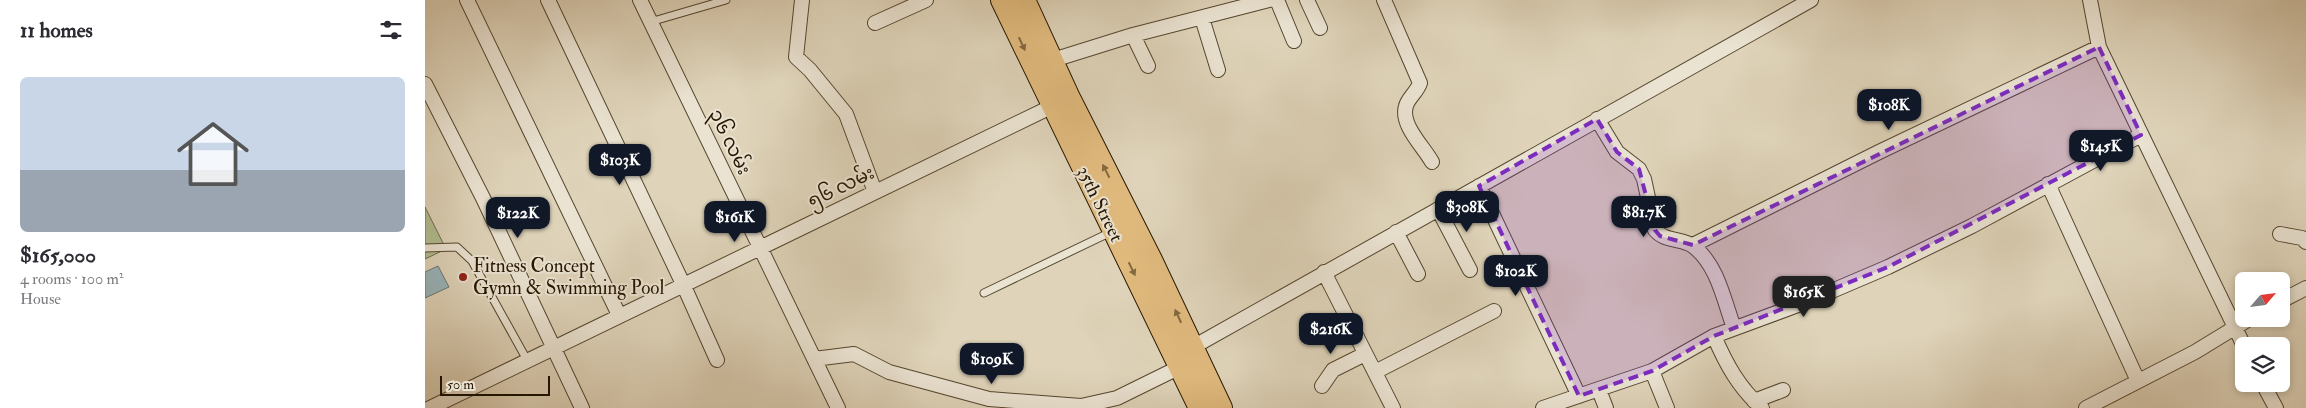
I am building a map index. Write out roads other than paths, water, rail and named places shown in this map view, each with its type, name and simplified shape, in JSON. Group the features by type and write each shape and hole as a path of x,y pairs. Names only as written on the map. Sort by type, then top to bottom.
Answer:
{"main road":[{"name":"35th Street","path":"1001,0 1061,102 1193,347 1221,408"},
{"name":"35th Street","path":"1023,0 1053,60 1061,102 1113,230 1200,408"}],"street":[{"path":"467,0 619,315"},
{"path":"548,0 683,284 717,360"},
{"name":"၃၆ လမ်း","path":"640,0 838,408"},
{"path":"802,0 796,57 826,88 846,114 875,192"},
{"path":"875,22 926,0"},
{"path":"1053,60 1133,35 1202,18 1230,5 1269,0"},
{"path":"1277,0 1294,41"},
{"path":"1307,0 1320,28"},
{"path":"1384,0 1419,79 1419,87 1406,106 1411,132 1432,162"},
{"path":"1193,347 1811,0"},
{"path":"2086,408 2195,352 2235,327 2099,47 2090,0"},
{"path":"1202,18 1218,70"},
{"path":"1133,35 1148,66"},
{"path":"1693,246 1879,152 2099,47"},
{"path":"425,84 582,408"},
{"name":"၅၆ လမ်း","path":"431,408 619,315 1061,102"},
{"path":"1597,120 1617,152 1639,169 1644,179 1655,230 1660,236 1693,246 1712,268 1734,328"},
{"path":"1549,407 1652,371 1714,336 1806,302 1888,267 1972,226 2141,135"},
{"path":"2048,184 2138,382"},
{"path":"1479,186 1579,396"},
{"path":"1438,208 1470,270"},
{"path":"1397,232 1418,274"},
{"path":"2280,234 2303,238 2306,242"},
{"path":"1324,272 1393,408"},
{"path":"2290,296 2306,288"},
{"path":"1375,372 1494,312"},
{"path":"1714,336 1735,378 1758,404 1783,390"},
{"path":"814,359 854,354 889,372 989,399 1081,406 1117,398 1180,367"},
{"path":"1322,386 1333,370 1365,354"},
{"path":"1652,371 1667,408"},
{"path":"1599,390 1606,408"},
{"path":"2267,392 2276,408"}],"lane":[{"path":"651,22 726,0"},
{"path":"984,293 1113,230"},
{"path":"425,248 457,247 472,261 527,360"}],"water":[{"path":"438,266 449,287 425,298 425,272"}],"place":[{"name":"Fitness Concept Gymn & Swimming Pool","path":"463,277"}]}
